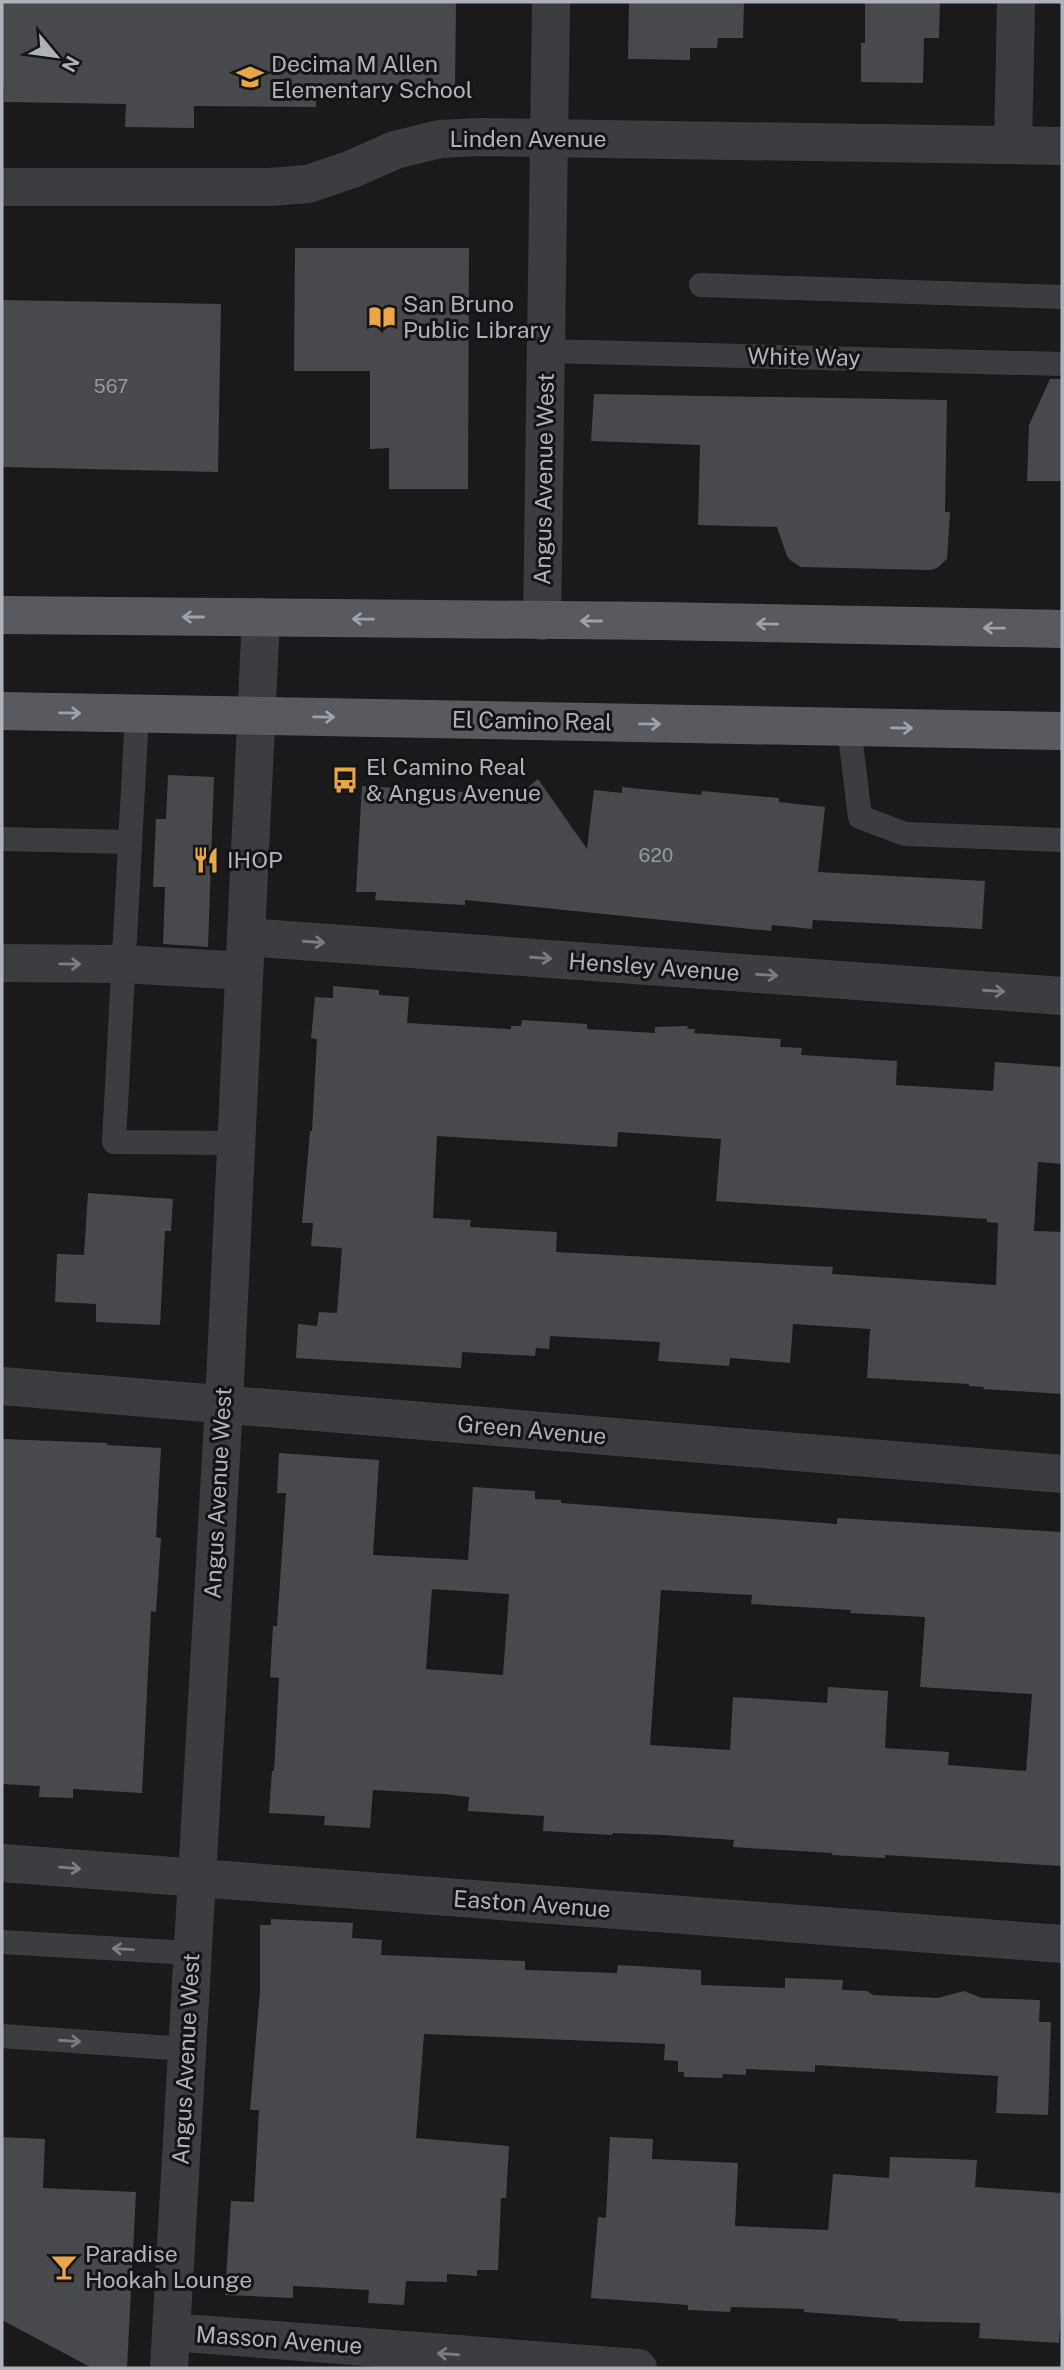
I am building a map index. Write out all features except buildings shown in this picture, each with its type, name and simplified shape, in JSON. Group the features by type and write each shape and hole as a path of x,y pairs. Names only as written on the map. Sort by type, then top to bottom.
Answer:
{"main road":[{"path":"2,615 659,621 1062,629"},
{"name":"El Camino Real","path":"2,712 1062,731"}],"street":[{"name":"Angus Avenue West","path":"542,621 551,2"},
{"path":"1013,145 1016,2"},
{"name":"Linden Avenue","path":"2,187 270,187 308,184 395,150 440,139 1062,145"},
{"name":"Angus Avenue West","path":"170,2350 224,1404 261,617"},
{"name":"Hensley Avenue","path":"2,963 123,964 245,954 1062,996"},
{"name":"Green Avenue","path":"2,1386 1062,1474"},
{"name":"Easton Avenue","path":"2,1863 1062,1944"},
{"name":"Masson Avenue","path":"170,2350 638,2368"}],"lane":[{"path":"701,285 1062,297"},
{"name":"White Way","path":"546,351 1062,364"},
{"path":"137,714 114,1142 235,1143"},
{"path":"849,727 860,817 905,834 1062,840"},
{"path":"2,839 131,842"},
{"path":"2,1942 191,1953"},
{"path":"2,2036 186,2049"}],"place":[{"name":"Decima M Allen Elementary School","path":"250,77"},
{"name":"San Bruno Public Library","path":"382,317"},
{"name":"El Camino Real & Angus Avenue","path":"345,780"},
{"name":"IHOP","path":"206,860"},
{"name":"Paradise Hookah Lounge","path":"64,2267"}]}
